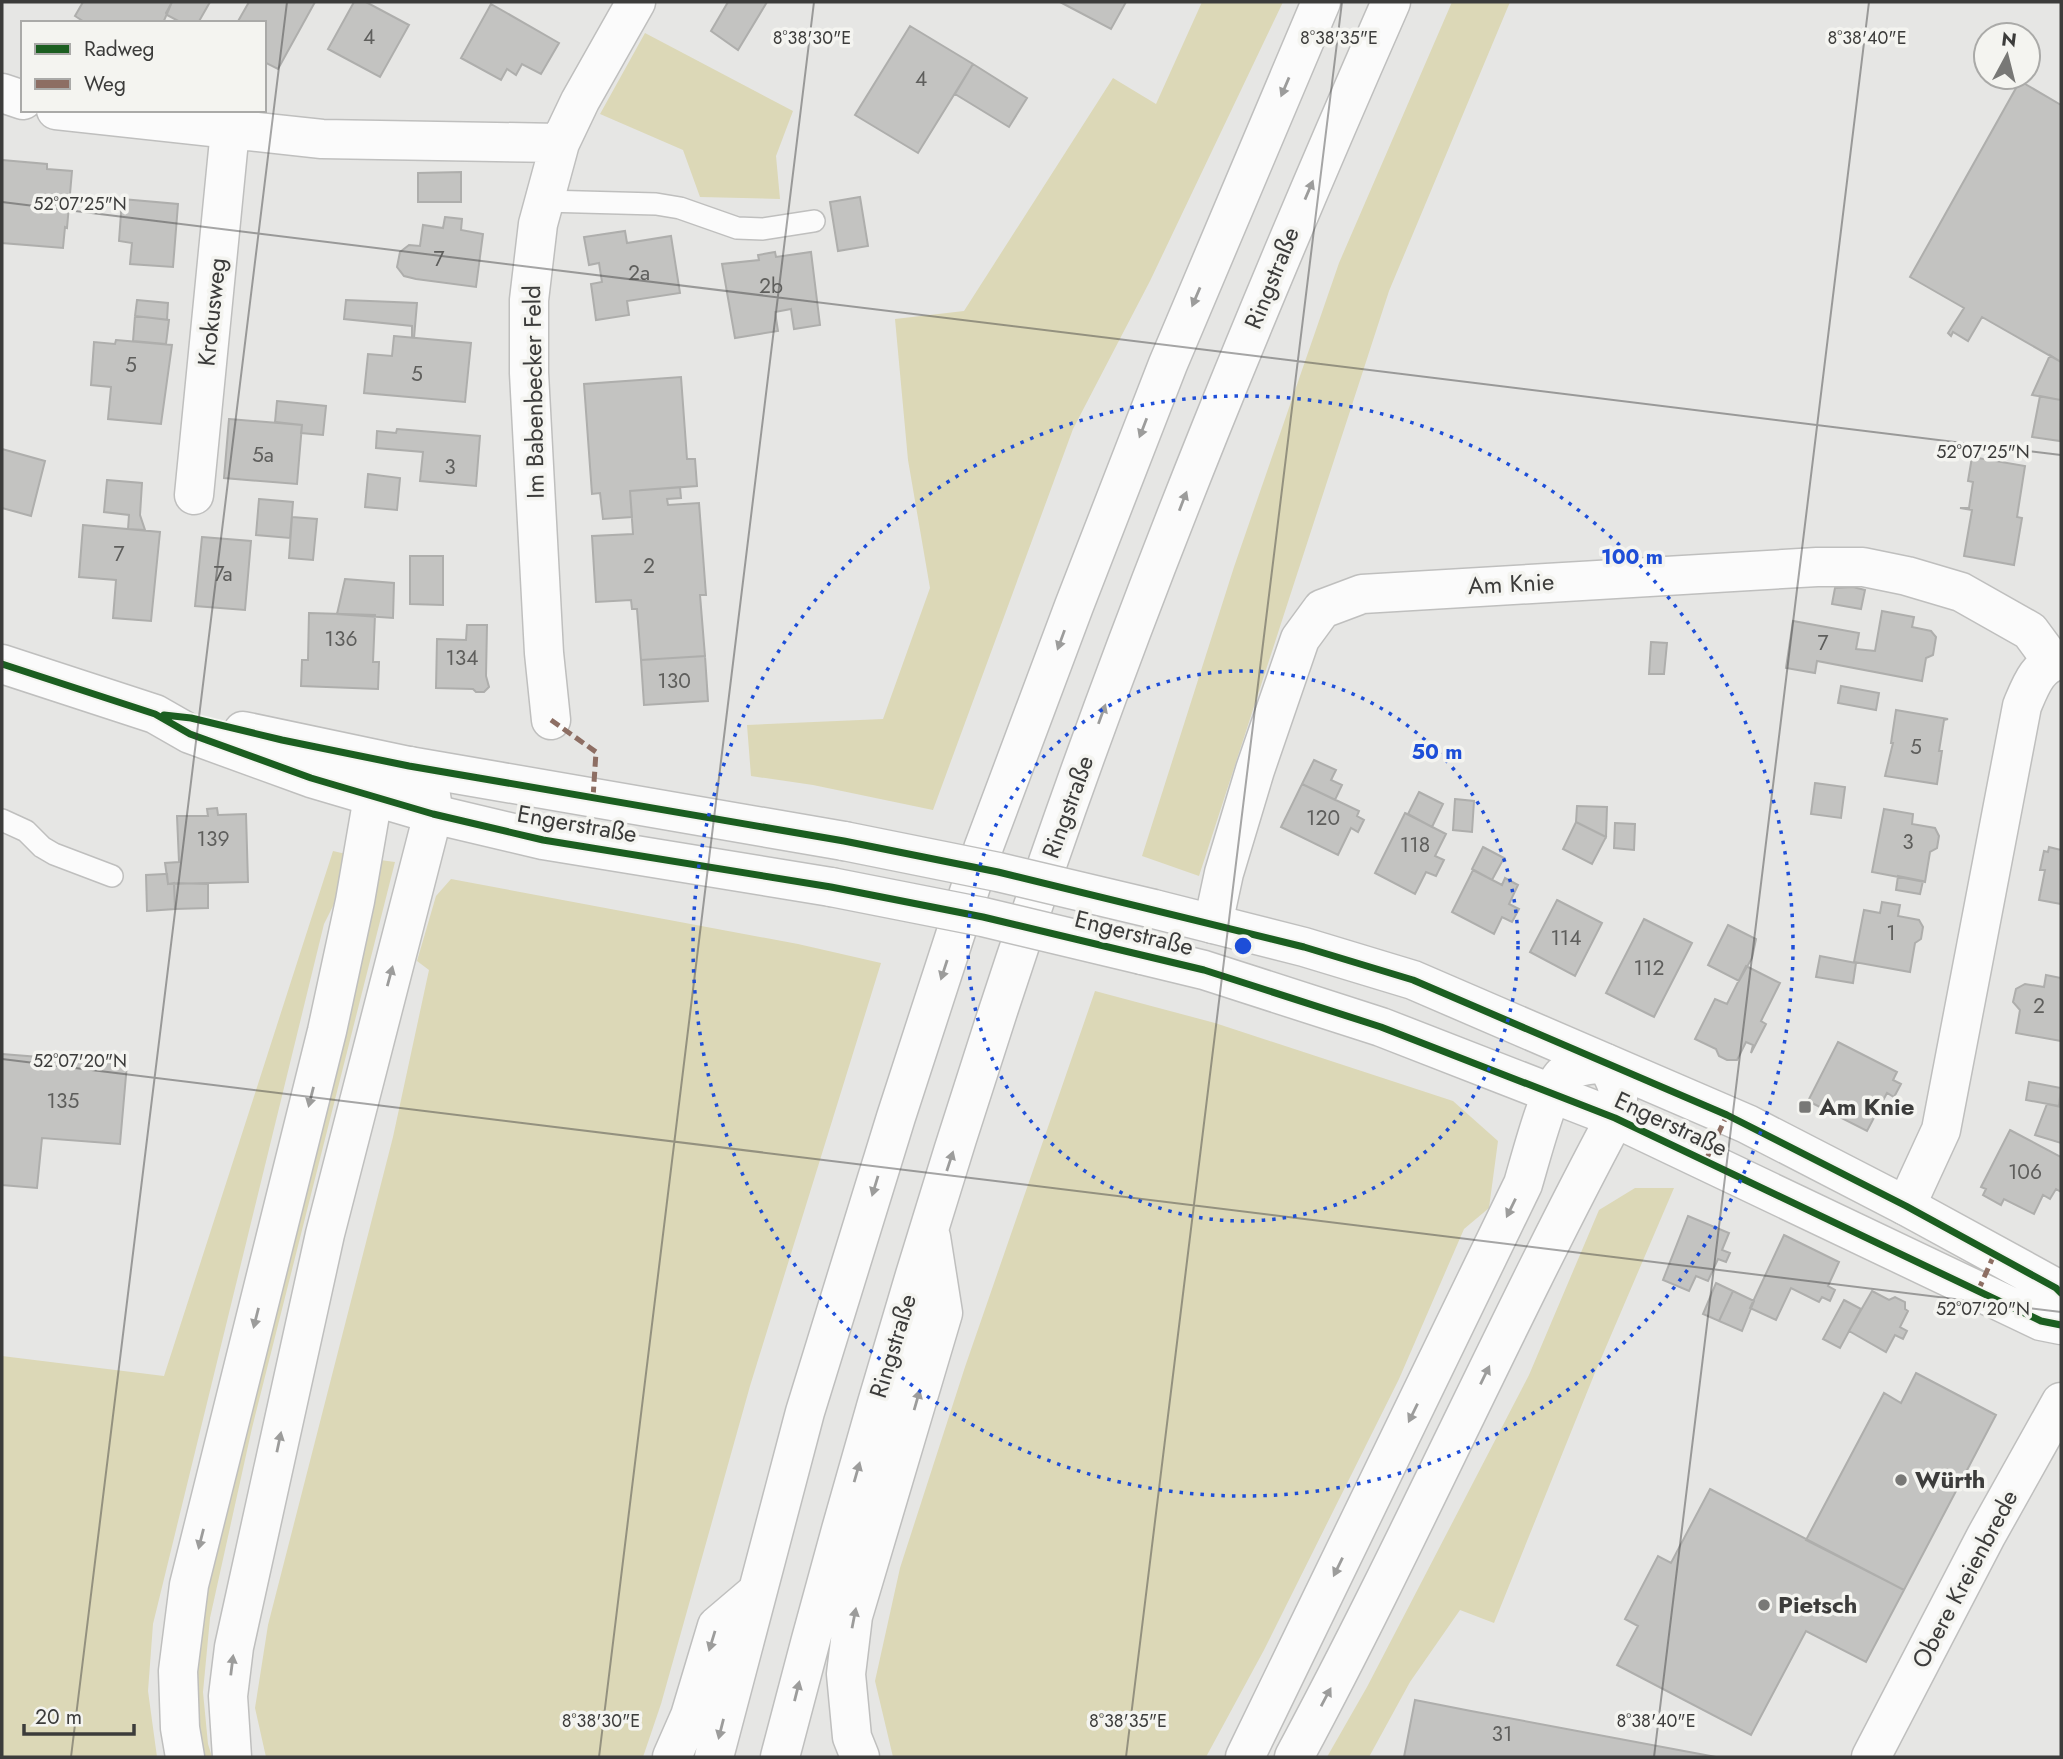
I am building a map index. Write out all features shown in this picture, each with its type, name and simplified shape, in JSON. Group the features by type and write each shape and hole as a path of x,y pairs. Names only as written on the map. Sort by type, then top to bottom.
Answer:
{"main road":[{"name":"Im Babenbecker Feld","path":"551,720 544,653 529,373 529,300 538,225 559,142 636,2"},
{"path":"714,1757 805,1412 983,849 1168,364 1321,2"},
{"name":"Ringstraße","path":"780,1757 832,1560 929,1226 1049,860 1138,617 1242,353 1312,182 1391,2"},
{"path":"2,93 21,99"},
{"path":"73,112 322,139 559,142"},
{"name":"Krokusweg","path":"194,495 230,130"},
{"name":"Am Knie","path":"1213,924 1224,873 1255,770 1300,639 1322,609 1362,594 1818,567 1863,567 1907,576 1961,592 2030,631 2057,660 2033,679 2022,706 1941,1130 1906,1206"},
{"name":"Engerstraße","path":"2,664 155,714 190,734 311,778 433,814 543,840 831,887 983,916 1204,970 1381,1027 1615,1118 2040,1321 2061,1325"},
{"name":"Engerstraße","path":"155,714 191,718 409,766 844,841 998,872 1304,947 1413,980 1747,1125 1906,1206 2061,1293"},
{"path":"186,1757 180,1728 178,1671 189,1586 327,1031 355,901 373,797 378,782 389,770 409,766 425,778 432,797 433,814 324,1234 234,1647 228,1696 232,1757"},
{"path":"1245,1757 1522,1184 1552,1094 1563,1074 1577,1067 1605,1063 1616,1079 1620,1098 1615,1118 1537,1267 1336,1680 1294,1757"},
{"path":"860,1757 852,1737 845,1674 853,1616 943,1313 929,1226"},
{"name":"Obere Kreienbrede","path":"1871,1757 1986,1536 2061,1402"},
{"path":"672,1757 690,1716 717,1626 757,1592"}],"lane":[{"path":"544,201 656,204 680,208 737,228 764,229 814,221"},
{"path":"2,820 26,831 41,847 54,854 112,876"}],"shaded area":[{"path":"1202,2 1283,2 1150,281 1073,429 933,810 813,785 751,776 747,725 883,719 930,588 908,460 895,319 964,311 1113,78 1156,104"},
{"path":"1452,2 1510,2 1389,291 1199,876 1142,856 1234,567 1339,263"},
{"path":"645,33 793,111 776,156 780,199 700,197 683,150 600,114"},
{"path":"333,851 346,854 346,880 324,924 153,1624 148,1691 157,1757 2,1757 2,1356 164,1376"},
{"path":"380,860 395,862 252,1428 210,1618 203,1692 208,1744 212,1757 201,1757 193,1695 197,1625"},
{"path":"451,879 798,944 881,963 750,1386 661,1704 643,1757 266,1757 255,1708 268,1625 393,1137 429,970 417,961 436,896"},
{"path":"1095,991 1215,1023 1453,1101 1498,1141 1489,1208 1464,1229 1399,1379 1264,1650 1206,1757 893,1757 875,1681 900,1568 965,1367"},
{"path":"1635,1188 1674,1188 1594,1375 1494,1623 1460,1610 1410,1682 1369,1757 1327,1757 1367,1687 1529,1375 1599,1210"}],"building":[{"path":"83,2 172,2 164,21 83,21 75,16"},
{"path":"172,2 210,2 199,21 178,21 166,13"},
{"path":"249,2 315,2 278,69 266,63 266,21 238,21"},
{"path":"354,2 366,2 409,25 380,77 328,49"},
{"path":"728,2 767,2 738,50 711,31"},
{"path":"1060,2 1126,2 1111,29"},
{"path":"491,4 559,43 541,74 522,64 516,75 507,69 501,80 461,58"},
{"path":"910,26 973,64 918,153 855,115"},
{"path":"973,64 1027,98 1009,127 955,94"},
{"path":"2014,91 2037,91 2061,105 2061,362 1982,317 1968,341 1953,332 1951,336 1948,333 1964,308 1910,277"},
{"path":"2,160 47,164 47,169 72,171 63,248 2,243"},
{"path":"461,172 461,202 418,202 418,173"},
{"path":"860,197 868,246 838,251 830,202"},
{"path":"122,199 178,204 173,267 130,264 132,243 119,241"},
{"path":"445,217 462,219 461,230 483,234 476,287 404,276 397,267 400,252 409,245 420,246 423,225 443,228"},
{"path":"625,231 627,243 671,236 680,293 627,301 629,315 596,320 591,284 602,282 599,263 589,265 584,237"},
{"path":"775,252 776,257 811,252 820,325 794,329 791,309 775,312 778,331 735,338 722,264 759,260 758,255"},
{"path":"137,300 168,303 167,320 135,316"},
{"path":"346,300 417,303 414,338 412,326 344,319"},
{"path":"135,316 169,320 166,344 133,341"},
{"path":"394,336 471,343 465,402 364,393 368,354 392,356"},
{"path":"116,340 172,345 161,424 108,419 111,387 91,385 94,342 115,344"},
{"path":"2050,355 2061,362 2061,400 2032,395"},
{"path":"681,377 687,459 695,459 697,486 630,491 632,517 603,519 600,493 592,494 584,384"},
{"path":"2040,396 2061,400 2060,441 2032,437"},
{"path":"277,401 326,406 323,435 301,433 302,425 275,422"},
{"path":"229,419 302,425 297,484 224,478"},
{"path":"397,429 480,436 476,486 420,481 423,452 376,448 377,431 396,433"},
{"path":"2,449 45,461 31,516 2,508"},
{"path":"1972,457 2025,466 2017,517 2022,518 2014,565 1964,556 1972,510 1960,508 1969,508 1973,482 1968,481"},
{"path":"368,474 400,478 397,510 365,507"},
{"path":"107,480 142,483 140,515 145,530 128,529 129,515 104,512"},
{"path":"680,487 681,498 667,499 668,505 699,503 706,595 700,595 705,656 641,660 637,609 632,609 631,600 596,602 592,536 633,534 630,491"},
{"path":"259,499 293,502 290,538 256,535"},
{"path":"292,517 317,519 313,560 289,558"},
{"path":"83,525 160,532 151,621 113,618 116,580 79,577"},
{"path":"202,537 251,541 245,610 195,606"},
{"path":"410,556 443,556 443,605 410,604"},
{"path":"345,579 394,583 393,618 337,614"},
{"path":"1853,587 1865,590 1861,609 1832,604 1835,588"},
{"path":"1882,611 1914,617 1912,627 1931,631 1936,637 1933,655 1926,658 1922,681 1817,661 1815,673 1786,668 1793,621 1859,633 1856,649 1875,651"},
{"path":"309,613 375,615 373,662 379,662 378,689 301,686 302,660 308,660"},
{"path":"467,625 487,625 486,676 489,687 484,692 436,688 437,639 466,640"},
{"path":"1651,642 1667,643 1664,674 1649,674"},
{"path":"705,656 708,701 644,705 641,660"},
{"path":"1841,686 1879,693 1876,710 1838,703"},
{"path":"1896,710 1948,719 1944,720 1937,784 1885,776 1893,743"},
{"path":"1314,760 1336,770 1331,780 1342,785 1335,800 1302,784"},
{"path":"1815,783 1845,787 1841,818 1811,814"},
{"path":"1302,784 1359,811 1357,816 1364,820 1358,832 1351,828 1338,855 1281,827"},
{"path":"1419,792 1443,804 1432,827 1408,814"},
{"path":"1455,799 1474,801 1472,832 1453,830"},
{"path":"1577,806 1607,807 1606,837 1576,822"},
{"path":"217,808 218,815 246,814 248,882 168,884 165,863 179,862 177,816 208,816 207,809"},
{"path":"1884,809 1913,814 1912,824 1935,828 1939,836 1937,848 1930,852 1925,882 1872,872"},
{"path":"1405,813 1446,834 1435,856 1444,860 1436,876 1426,872 1415,894 1375,873"},
{"path":"1576,822 1606,837 1592,864 1563,849"},
{"path":"1615,823 1635,824 1634,850 1614,848"},
{"path":"1483,847 1504,858 1492,880 1472,869"},
{"path":"2049,847 2061,850 2061,904 2039,900 2045,870 2040,870 2044,851 2048,852"},
{"path":"1473,870 1502,885 1505,878 1518,885 1509,904 1519,909 1512,922 1502,917 1494,934 1452,912"},
{"path":"167,874 168,884 174,883 175,909 147,911 146,875"},
{"path":"1898,876 1923,881 1920,894 1896,890"},
{"path":"174,883 208,884 208,908 175,909"},
{"path":"1557,900 1602,923 1575,976 1530,952"},
{"path":"1882,902 1900,905 1898,916 1919,920 1923,927 1921,939 1915,943 1910,972 1854,962 1864,910 1880,913"},
{"path":"1644,919 1692,943 1654,1017 1606,993"},
{"path":"1728,925 1756,939 1752,958 1739,981 1708,965"},
{"path":"1820,956 1856,963 1853,983 1816,977"},
{"path":"1746,966 1780,983 1761,1021 1766,1024 1751,1053 1753,1045 1746,1042 1737,1060 1727,1060 1719,1056 1716,1049 1695,1039 1715,999 1727,1004"},
{"path":"2046,975 2061,978 2061,1041 2016,1033 2020,1010 2013,1002 2016,989 2025,984 2044,987"},
{"path":"1838,1042 1897,1072 1893,1080 1901,1084 1894,1097 1887,1093 1867,1131 1808,1101"},
{"path":"2,1054 127,1064 120,1144 42,1138 37,1188 2,1185"},
{"path":"2029,1082 2061,1088 2059,1106 2026,1100"},
{"path":"2047,1104 2061,1107 2061,1143 2035,1135"},
{"path":"2010,1130 2061,1157 2061,1192 2056,1189 2050,1199 2043,1195 2034,1214 2004,1199 2001,1205 1983,1195 1986,1189 1981,1187"},
{"path":"1688,1216 1729,1233 1722,1250 1730,1253 1726,1262 1718,1259 1708,1281 1696,1276 1689,1291 1663,1280"},
{"path":"1784,1235 1839,1262 1828,1286 1835,1290 1830,1301 1822,1297 1819,1302 1791,1288 1776,1320 1750,1308"},
{"path":"1716,1283 1733,1291 1719,1321 1703,1314"},
{"path":"1733,1291 1754,1301 1742,1331 1719,1321"},
{"path":"1872,1291 1889,1300 1895,1297 1905,1302 1905,1309 1908,1311 1900,1327 1907,1331 1903,1339 1895,1335 1886,1352 1849,1331"},
{"path":"1844,1300 1861,1309 1840,1348 1823,1339"},
{"path":"1916,1373 1996,1415 1904,1590 1806,1540 1884,1393 1901,1403"},
{"name":"Pietsch","path":"1710,1489 1904,1590 1866,1662 1806,1631 1751,1735 1617,1665 1638,1626 1625,1619 1658,1556 1671,1563"},
{"path":"1415,1700 1471,1711 1716,1757 1404,1757"}],"marked path":[{"path":"551,720 596,752 593,798"},
{"path":"1705,1162 1727,1115"},
{"path":"1978,1291 1994,1255"}],"cycle path":[{"path":"2,664 155,714 190,734 311,778 433,814 543,840 831,887 983,917 1204,970 1381,1027 1615,1118 2041,1321 2061,1325"},
{"path":"164,715 191,718 409,766 844,841 998,872 1304,947 1413,980 1727,1115 1906,1206 2061,1293"}],"place":[{"name":"Am Knie","path":"1805,1107"},
{"name":"Würth","path":"1901,1480"},
{"name":"Pietsch","path":"1764,1605"}]}
